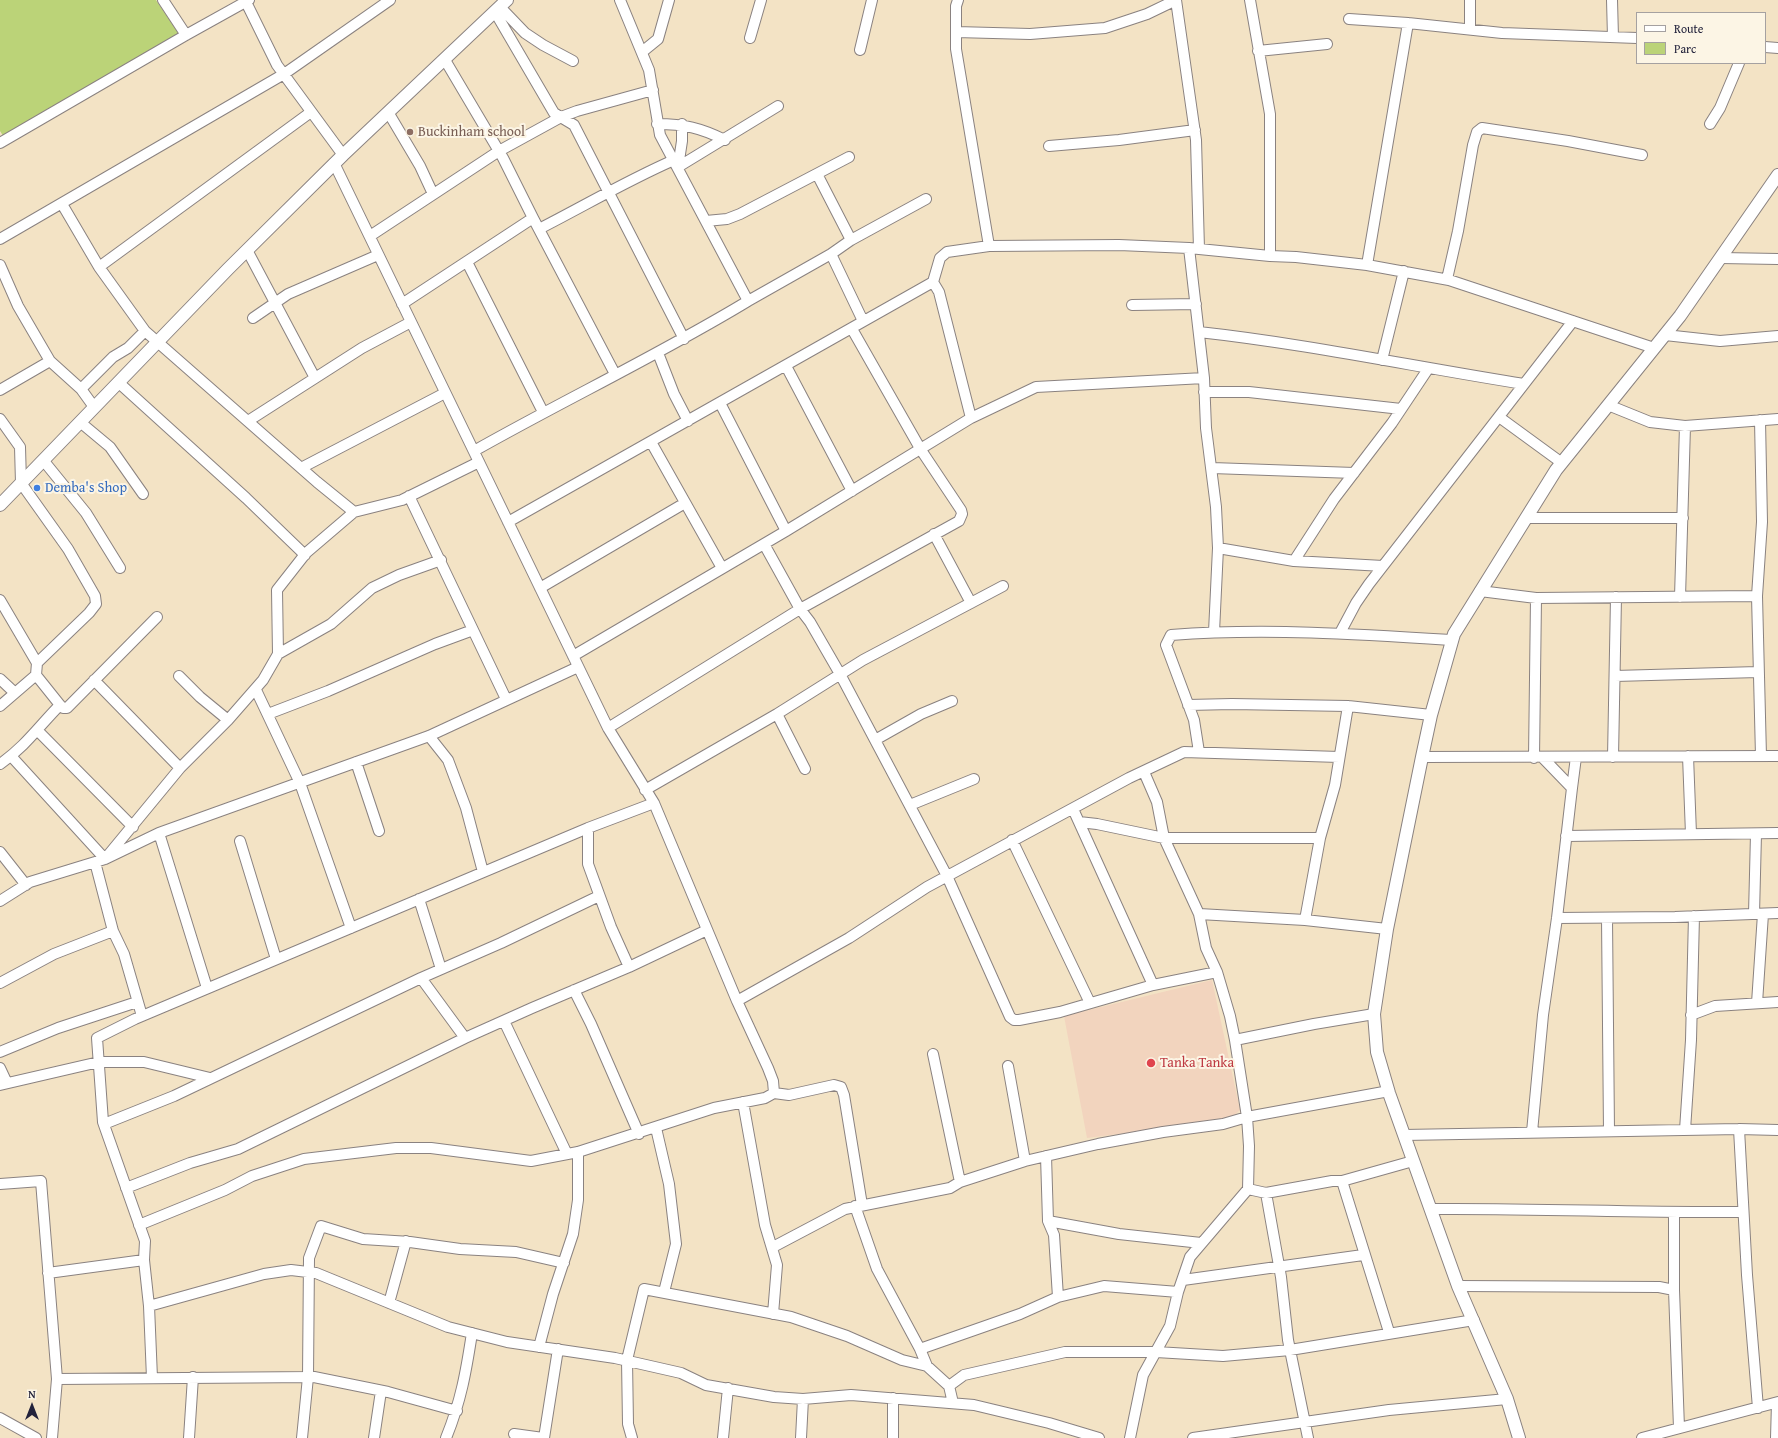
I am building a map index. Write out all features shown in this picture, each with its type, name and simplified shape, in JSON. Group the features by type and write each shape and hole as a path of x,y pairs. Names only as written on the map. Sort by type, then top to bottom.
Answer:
{"street":[{"path":"163,0 186,35"},
{"path":"0,239 284,74 390,0"},
{"path":"620,0 649,70 660,135 748,301"},
{"path":"642,52 658,39 669,0"},
{"path":"750,38 761,0"},
{"path":"860,50 872,0"},
{"path":"958,0 956,6 956,49 989,246"},
{"path":"956,32 1030,34 1105,28 1148,14 1176,0 1195,130 1194,248 1196,304 1204,378 1206,428 1212,468 1218,548 1214,632"},
{"path":"1250,0 1270,114 1270,256"},
{"path":"1470,0 1470,29"},
{"path":"1612,0 1613,36"},
{"path":"0,143 186,35 248,1 277,65 311,112 339,159 378,255 578,667 608,728 654,803 737,1001 768,1068 773,1081 774,1093"},
{"path":"0,505 156,342 247,250 339,159 501,6"},
{"path":"501,6 525,33 543,46 573,61"},
{"path":"501,6 554,113 574,125 684,340"},
{"path":"1349,19 1408,22 1502,33 1636,38"},
{"path":"1367,265 1408,22"},
{"path":"1258,51 1326,44"},
{"path":"1766,47 1778,48"},
{"path":"445,60 499,151 615,374"},
{"path":"1710,124 1720,108 1739,64"},
{"path":"370,236 499,151 561,117 577,111 653,90"},
{"path":"539,229 609,193 642,174 676,164 725,140 778,106"},
{"path":"100,267 311,112"},
{"path":"388,112 420,166 433,194"},
{"path":"657,124 682,124 706,130 725,140"},
{"path":"676,164 682,141 682,124"},
{"path":"1447,279 1458,231 1473,145 1477,132 1482,128 1568,141 1642,155"},
{"path":"1048,146 1119,140 1195,130"},
{"path":"706,220 727,219 740,214 849,157"},
{"path":"817,174 851,240"},
{"path":"1519,1438 1507,1399 1458,1286 1388,1091 1377,1052 1374,1014 1387,929 1431,715 1451,640 1480,591 1562,462 1665,335 1777,177"},
{"path":"474,451 543,412 684,340 748,301 831,254 851,240 926,199"},
{"path":"62,204 100,267 145,331 301,468 354,512"},
{"path":"402,304 533,218"},
{"path":"508,522 933,282 940,258 947,252 989,246 1119,245 1194,248 1367,265 1447,279 1654,348"},
{"path":"247,250 276,302 315,378"},
{"path":"831,254 863,321"},
{"path":"253,318 288,294 378,255"},
{"path":"1721,258 1778,259"},
{"path":"467,262 543,412"},
{"path":"0,265 18,306 50,361 81,389 94,407"},
{"path":"1382,360 1404,271"},
{"path":"933,282 939,292 971,418"},
{"path":"1132,305 1196,304"},
{"path":"1340,633 1356,603 1383,566 1573,321"},
{"path":"248,421 362,348 411,322"},
{"path":"608,728 800,609 959,521 962,514 936,471 921,450 852,329"},
{"path":"81,389 113,357 128,348 145,331"},
{"path":"1199,332 1261,339 1428,369 1524,384"},
{"path":"1665,335 1720,341 1778,336"},
{"path":"658,353 674,394 688,421"},
{"path":"0,390 50,361"},
{"path":"786,366 852,491"},
{"path":"1294,561 1334,499 1401,409 1428,369"},
{"path":"573,656 786,531 921,450 971,418 1036,387 1204,378"},
{"path":"118,382 246,498 305,556"},
{"path":"1204,392 1249,392 1401,409"},
{"path":"301,468 445,393"},
{"path":"720,403 786,531"},
{"path":"1608,405 1650,422 1685,426 1778,419"},
{"path":"1499,417 1562,462"},
{"path":"0,419 20,447 21,483 68,549 95,596 96,604 89,613 38,663 36,675 0,706"},
{"path":"1760,420 1762,522 1756,596 1761,756"},
{"path":"80,422 110,447 143,494"},
{"path":"1680,597 1685,426"},
{"path":"651,442 722,568"},
{"path":"43,460 86,513 120,568"},
{"path":"100,861 133,827 180,768 256,690 275,662 278,654 277,590 305,556 354,512 402,500 479,462"},
{"path":"1212,468 1354,473"},
{"path":"409,496 441,560 506,700"},
{"path":"540,588 685,503"},
{"path":"1526,518 1683,518"},
{"path":"934,534 970,603"},
{"path":"764,544 800,609 810,622 840,674 947,876 1010,1017 1014,1020 1060,1012 1153,985 1217,972"},
{"path":"1218,548 1294,561 1383,566"},
{"path":"278,654 330,624 372,588 399,575 441,560"},
{"path":"645,790 777,714 840,674 1003,586"},
{"path":"1480,591 1536,598 1756,596"},
{"path":"1613,757 1616,597"},
{"path":"1536,598 1538,758 1572,788"},
{"path":"0,600 38,663"},
{"path":"36,675 60,705 63,708 67,708 157,617"},
{"path":"268,714 435,644 473,630"},
{"path":"1200,752 1194,720 1166,645 1171,635 1214,632 1340,633 1451,640"},
{"path":"0,901 26,885 100,861 159,833 430,736 578,667"},
{"path":"1615,676 1758,672"},
{"path":"179,676 200,697 228,720"},
{"path":"0,679 15,693"},
{"path":"94,680 180,768"},
{"path":"256,690 300,783 351,928"},
{"path":"875,740 921,714 952,701"},
{"path":"1188,705 1232,704 1348,706 1431,715"},
{"path":"0,764 38,731 60,705"},
{"path":"1305,920 1320,838 1335,785 1348,706"},
{"path":"777,714 805,769"},
{"path":"38,731 76,767 133,827"},
{"path":"430,736 448,760 466,808 483,872"},
{"path":"737,1001 849,938 907,898 1129,778 1184,752 1234,755 1339,757"},
{"path":"11,756 100,861 113,931 124,954 142,1016"},
{"path":"1688,756 1691,834"},
{"path":"1422,758 1778,756"},
{"path":"1532,1132 1543,1015 1557,918 1576,757"},
{"path":"356,762 379,831"},
{"path":"1130,1438 1143,1375 1170,1326 1178,1292 1190,1257 1248,1190 1249,1146 1247,1117 1230,1016 1217,972 1206,948 1199,914 1164,838 1157,802 1144,772"},
{"path":"910,805 974,779"},
{"path":"152,1378 149,1306 144,1260 145,1241 104,1124 97,1038 142,1016 207,988 588,828 654,803"},
{"path":"1073,808 1153,985"},
{"path":"1079,822 1097,824 1164,838 1320,838"},
{"path":"588,828 588,864 629,967"},
{"path":"159,833 207,988"},
{"path":"1566,836 1778,833"},
{"path":"1756,834 1759,914 1757,1003"},
{"path":"1012,840 1090,1003"},
{"path":"240,841 276,959"},
{"path":"0,852 26,885"},
{"path":"104,1124 174,1096 421,978 600,896"},
{"path":"419,899 441,969"},
{"path":"1557,918 1778,913"},
{"path":"1199,914 1305,920 1387,929"},
{"path":"1685,1130 1694,916"},
{"path":"1607,918 1609,1131"},
{"path":"126,1188 190,1163 244,1146 466,1038 629,967 707,930"},
{"path":"0,983 54,954 113,931"},
{"path":"421,978 466,1038"},
{"path":"574,990 591,1024 639,1134"},
{"path":"0,1052 58,1028 137,1002"},
{"path":"1691,1015 1715,1006 1778,1002"},
{"path":"1235,1040 1314,1024 1374,1014"},
{"path":"504,1021 567,1154"},
{"path":"933,1054 960,1182"},
{"path":"0,1068 3,1084 99,1062 144,1062 210,1078"},
{"path":"1008,1066 1025,1161"},
{"path":"139,1225 225,1190 252,1176 304,1159 396,1148 431,1148 531,1161 578,1152 639,1134 714,1108 765,1098 774,1093 789,1095 834,1085 841,1087 852,1138 859,1206 877,1269 920,1349 927,1366 949,1386 953,1403"},
{"path":"773,1247 845,1209 950,1188 960,1182 1025,1161 1162,1132 1223,1124 1247,1117 1388,1091"},
{"path":"743,1102 765,1225 773,1247 777,1265 773,1314"},
{"path":"656,1128 669,1184 676,1244 664,1292"},
{"path":"1404,1135 1739,1129 1778,1130"},
{"path":"1739,1129 1743,1212 1758,1408"},
{"path":"539,1347 553,1294 573,1234 578,1200 578,1152"},
{"path":"1046,1156 1048,1220 1054,1235 1058,1297"},
{"path":"1248,1190 1266,1193 1332,1180 1342,1181 1413,1161"},
{"path":"0,1184 41,1180 57,1379 52,1438"},
{"path":"1342,1181 1389,1332"},
{"path":"1266,1193 1290,1350 1308,1438"},
{"path":"1431,1210 1501,1209 1674,1213 1743,1212"},
{"path":"1674,1213 1674,1290 1678,1428"},
{"path":"1048,1220 1119,1234 1201,1244"},
{"path":"302,1438 308,1377 309,1258 321,1226 364,1239 406,1241 460,1249 516,1252 564,1263"},
{"path":"389,1303 406,1241"},
{"path":"1183,1280 1364,1254"},
{"path":"48,1273 144,1260"},
{"path":"149,1306 264,1274 291,1270 316,1273 448,1327 507,1342 627,1360 681,1373 706,1386 728,1388 774,1397 803,1399 851,1395 974,1405 1066,1428 1099,1438"},
{"path":"920,1349 1020,1314 1058,1297 1104,1286 1178,1292"},
{"path":"1458,1286 1659,1287 1674,1290"},
{"path":"632,1438 628,1424 627,1360 644,1289 790,1317 847,1336 902,1360 927,1366"},
{"path":"949,1386 964,1375 1065,1352 1156,1352 1223,1356 1290,1350 1389,1332 1474,1320"},
{"path":"446,1438 457,1411 464,1384 472,1333"},
{"path":"514,1434 544,1438 558,1349"},
{"path":"189,1438 193,1377"},
{"path":"57,1379 308,1377 381,1391 457,1411"},
{"path":"722,1438 728,1388"},
{"path":"374,1438 381,1391"},
{"path":"893,1398 893,1438"},
{"path":"801,1438 803,1399"},
{"path":"1193,1438 1389,1410 1507,1399"},
{"path":"1642,1438 1777,1402 1776,1438"},
{"path":"0,1418 36,1438"},
{"path":"1062,1438 1066,1428"}],"shaded area":[{"name":"Tanka Tanka","path":"1212,980 1240,1110 1229,1120 1087,1138 1064,1016"}],"green space":[{"path":"0,0 156,0 179,34 5,139 0,131"}],"place":[{"name":"Buckinham school","path":"410,132"},
{"name":"Demba's Shop","path":"37,488"},
{"name":"Tanka Tanka","path":"1151,1063"}]}
